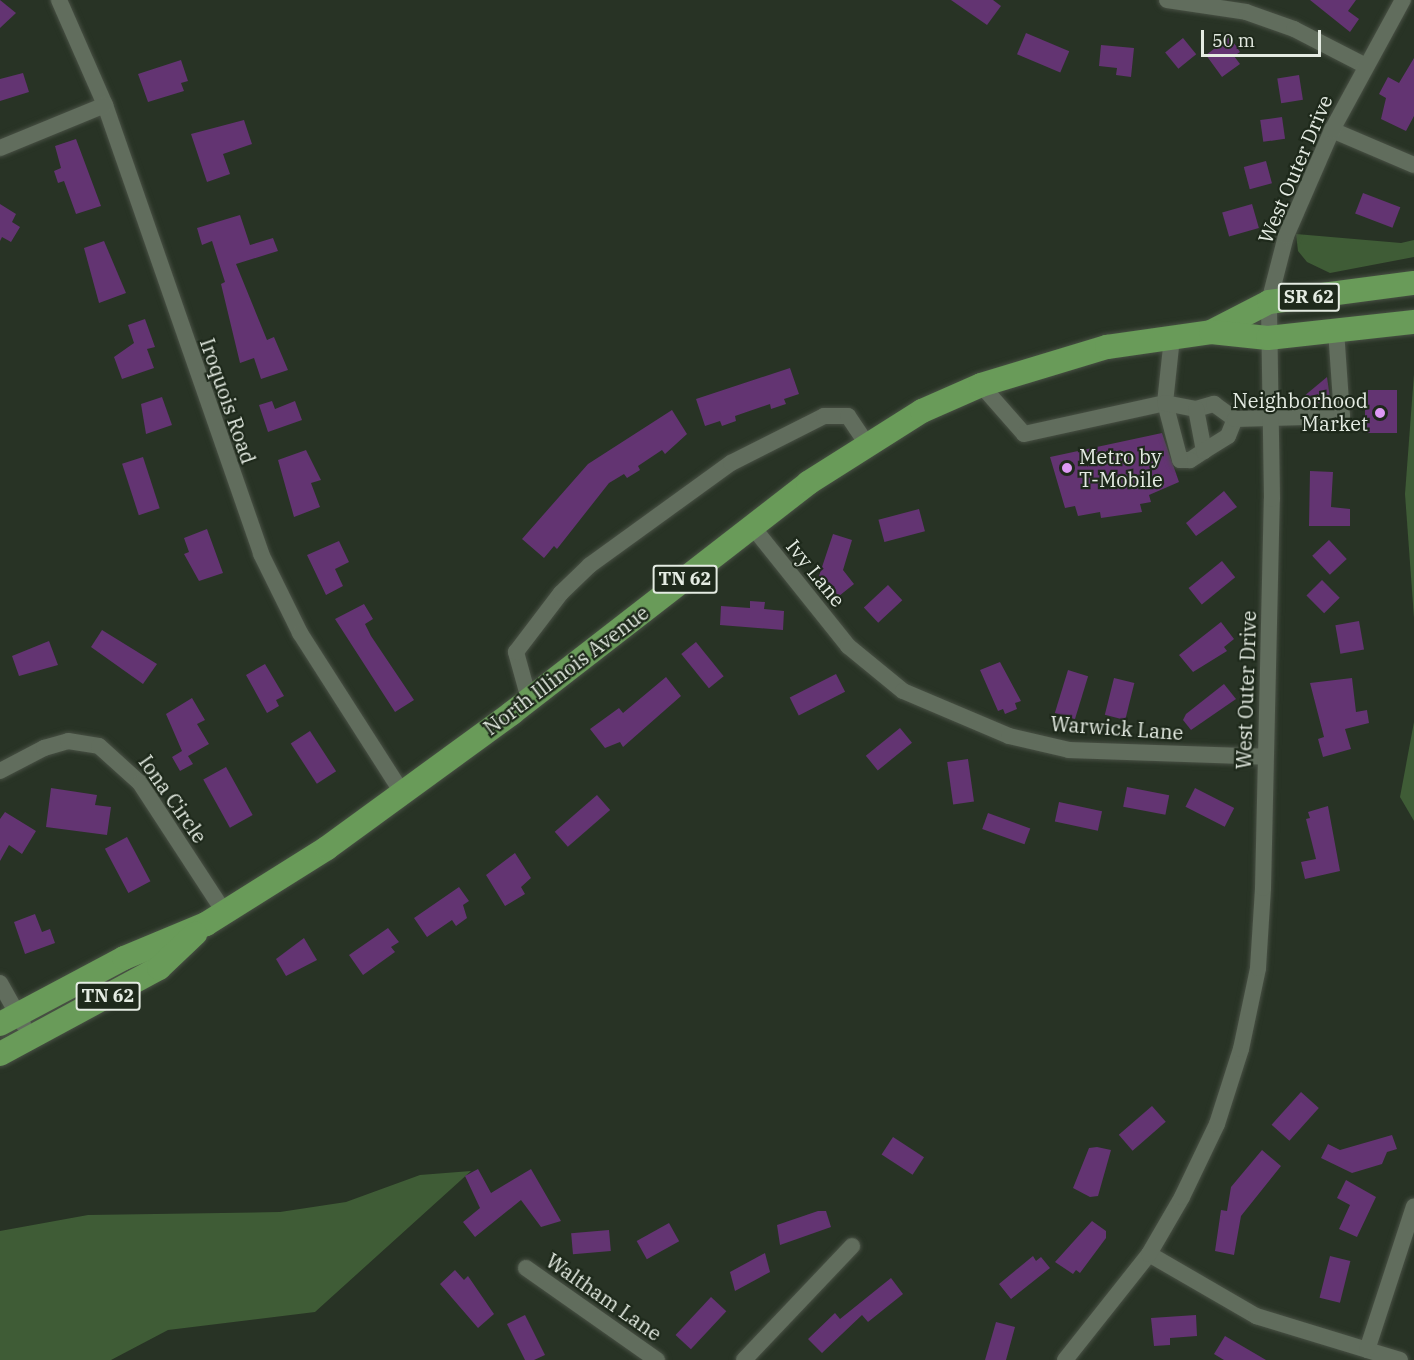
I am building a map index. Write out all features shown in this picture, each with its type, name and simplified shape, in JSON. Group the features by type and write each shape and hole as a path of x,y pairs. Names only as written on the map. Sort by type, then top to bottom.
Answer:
{"highway":[{"name":"SR 62","path":"1210,332 1269,302 1414,283"},
{"name":"SR 62","path":"1210,332 1268,338 1414,322"},
{"name":"North Illinois Avenue","path":"9,1020 124,958 215,918 403,794 752,526 867,444 922,411 981,385 1107,347 1210,332"},
{"name":"TN 62","path":"0,1054 159,968 215,918"}],"street":[{"name":"Iroquois Road","path":"59,0 105,105 261,554 300,633 403,794"},
{"path":"1167,0 1246,12 1294,29 1364,65"},
{"name":"West Outer Drive","path":"1065,1360 1149,1254 1217,1124 1241,1049 1258,968 1272,499 1269,302 1286,236 1332,130 1364,65 1403,0"},
{"path":"0,148 105,105"},
{"path":"1332,130 1414,165"},
{"path":"981,385 1024,434 1165,403 1196,409 1214,404 1235,419 1270,420 1342,416 1336,330"},
{"path":"1172,338 1165,403 1180,460 1190,460 1228,436 1235,419"},
{"path":"1196,409 1204,451"},
{"path":"529,699 516,652 561,593 590,565 732,463 824,416 848,416 867,444"},
{"name":"Ivy Lane","path":"752,526 848,646"},
{"name":"Warwick Lane","path":"848,646 903,691 1032,742 1069,750 1264,757"},
{"name":"Iona Circle","path":"0,771 44,748 68,741 99,746 140,783 215,918"},
{"path":"0,982 9,1020 31,1038"},
{"path":"1367,1350 1414,1206"},
{"path":"744,1360 852,1246"},
{"path":"1149,1254 1256,1316 1400,1360"},
{"name":"Waltham Lane","path":"526,1268 657,1360"}],"green space":[{"path":"1296,234 1401,243 1414,240 1414,257 1330,273 1307,262 1298,251"},
{"path":"1414,374 1414,618 1405,494"},
{"path":"1414,722 1414,821 1400,797"},
{"path":"471,1171 315,1312 168,1330 111,1360 0,1360 0,1231 88,1215 280,1212 346,1202 420,1175"}],"building":[{"path":"0,0 16,13 0,28"},
{"path":"951,0 993,0 1001,6 987,25"},
{"path":"1310,0 1356,0 1348,11 1359,19 1350,32"},
{"path":"1026,33 1069,51 1060,73 1017,54"},
{"path":"1230,37 1240,52 1234,56 1240,64 1222,77 1206,55"},
{"path":"1183,38 1196,54 1178,69 1165,52"},
{"path":"1101,45 1134,48 1131,77 1116,75 1117,68 1099,66"},
{"path":"1414,58 1414,116 1406,131 1381,119 1386,98 1379,94 1388,77 1399,83"},
{"path":"181,60 188,81 181,83 184,91 148,102 138,74"},
{"path":"23,73 29,92 0,101 0,79"},
{"path":"1299,75 1303,100 1281,103 1277,78"},
{"path":"1282,117 1285,139 1263,142 1260,120"},
{"path":"244,120 252,144 223,154 230,174 207,182 191,134"},
{"path":"76,139 101,206 76,214 64,181 58,183 54,171 61,168 55,146"},
{"path":"1266,161 1272,183 1250,189 1244,167"},
{"path":"1363,193 1400,207 1392,228 1355,214"},
{"path":"0,204 16,214 12,222 20,227 11,242 2,237 0,241"},
{"path":"1252,204 1259,228 1229,237 1222,213"},
{"path":"240,215 250,245 273,238 278,251 236,264 267,340 274,337 288,370 261,379 254,358 240,363 221,284 225,282 212,241 202,245 197,228"},
{"path":"104,241 126,293 99,303 84,248"},
{"path":"145,319 155,347 147,349 154,368 122,379 114,357 134,343 128,325"},
{"path":"790,368 799,394 784,399 786,404 771,409 770,404 735,416 736,421 722,426 720,421 705,426 696,399"},
{"path":"1327,377 1330,398 1311,406 1303,397"},
{"path":"1365,390 1397,390 1397,433 1365,433"},
{"path":"162,397 172,425 146,434 141,404"},
{"path":"272,401 275,409 295,401 302,420 268,432 259,405"},
{"path":"672,410 687,434 665,454 662,450 638,466 640,470 627,478 624,474 609,483 557,549 554,546 544,558 522,539 588,464"},
{"path":"1162,433 1179,482 1149,495 1151,502 1140,504 1142,512 1101,518 1100,512 1078,516 1075,506 1065,508 1050,457"},
{"path":"306,450 321,480 311,483 320,507 294,517 278,460"},
{"path":"143,457 160,508 139,515 122,464"},
{"path":"1310,471 1333,472 1331,507 1350,509 1350,526 1309,526"},
{"path":"1224,491 1237,507 1196,536 1186,523"},
{"path":"919,509 925,531 884,542 878,520"},
{"path":"207,529 223,573 199,581 184,554 189,552 184,538"},
{"path":"833,534 852,540 843,570 854,584 839,596 819,576"},
{"path":"1329,540 1347,559 1330,575 1312,556"},
{"path":"339,541 349,562 335,569 343,586 326,595 307,555"},
{"path":"1222,561 1235,577 1202,604 1189,588"},
{"path":"1322,580 1340,598 1324,613 1306,596"},
{"path":"888,585 902,600 878,623 864,608"},
{"path":"750,601 765,602 764,609 784,611 783,630 720,625 721,606 750,608"},
{"path":"364,604 373,619 365,624 371,636 414,700 395,712 335,619"},
{"path":"1359,621 1364,650 1340,654 1335,625"},
{"path":"1221,622 1234,639 1224,647 1227,651 1193,672 1179,655"},
{"path":"102,630 157,664 143,684 91,647"},
{"path":"49,641 58,665 19,676 12,656"},
{"path":"696,642 724,676 709,688 681,654"},
{"path":"1000,662 1021,701 1015,703 1017,709 1005,714 1003,709 998,711 980,670"},
{"path":"265,664 284,696 276,700 279,706 267,713 246,675"},
{"path":"1068,670 1088,676 1075,719 1055,713"},
{"path":"836,674 845,692 799,715 790,698"},
{"path":"666,677 681,696 623,747 620,742 605,748 590,729 619,708 623,713"},
{"path":"1114,678 1134,683 1125,720 1105,715"},
{"path":"1352,678 1356,712 1367,710 1369,723 1345,729 1351,749 1323,757 1318,739 1324,737 1310,683"},
{"path":"1224,684 1236,699 1191,730 1183,720 1186,714"},
{"path":"192,698 205,720 197,724 209,744 188,756 193,764 180,771 172,757 182,751 166,714"},
{"path":"900,728 912,743 878,770 866,756"},
{"path":"310,731 336,771 317,784 291,744"},
{"path":"968,759 974,802 953,805 947,762"},
{"path":"226,767 253,815 230,828 203,780"},
{"path":"1127,787 1169,795 1165,815 1123,807"},
{"path":"51,788 97,795 95,805 111,807 107,835 46,827"},
{"path":"1195,788 1234,808 1225,827 1185,807"},
{"path":"597,795 610,810 568,847 555,832"},
{"path":"1059,802 1102,811 1098,831 1055,822"},
{"path":"1328,806 1340,871 1305,879 1301,862 1316,859 1306,819 1310,818 1308,812"},
{"path":"5,812 36,831 22,854 9,845 0,861 0,819"},
{"path":"988,813 1030,828 1024,844 982,829"},
{"path":"127,837 150,881 128,893 105,849"},
{"path":"515,853 531,878 521,887 525,894 505,906 486,875"},
{"path":"459,887 469,901 463,905 467,918 456,926 452,920 427,937 414,918"},
{"path":"35,914 42,932 50,929 55,943 25,954 14,922"},
{"path":"388,928 399,942 391,947 395,952 363,975 349,955"},
{"path":"304,938 317,960 286,976 276,959"},
{"path":"1301,1092 1319,1108 1289,1141 1272,1125"},
{"path":"1152,1106 1166,1122 1133,1151 1119,1135"},
{"path":"1392,1135 1397,1149 1387,1152 1382,1164 1352,1173 1321,1158 1328,1144 1340,1150"},
{"path":"893,1137 924,1157 913,1175 882,1155"},
{"path":"1089,1148 1111,1150 1098,1196 1090,1197 1073,1188"},
{"path":"1262,1150 1281,1166 1241,1216 1234,1255 1215,1251 1221,1210 1227,1211 1231,1187"},
{"path":"478,1169 491,1193 531,1169 561,1221 541,1227 521,1200 475,1237 463,1222 480,1208 465,1176"},
{"path":"1346,1180 1376,1197 1357,1237 1339,1229 1350,1205 1337,1198"},
{"path":"818,1211 826,1211 831,1227 780,1245 777,1225"},
{"path":"1092,1221 1106,1231 1106,1238 1080,1273 1076,1270 1073,1274 1055,1262"},
{"path":"669,1223 679,1241 647,1259 637,1241"},
{"path":"609,1230 611,1251 573,1254 571,1233"},
{"path":"765,1253 770,1272 735,1291 730,1272"},
{"path":"1033,1256 1036,1261 1041,1257 1050,1268 1011,1299 999,1284"},
{"path":"1330,1256 1350,1261 1340,1303 1320,1298"},
{"path":"455,1270 464,1280 468,1276 494,1314 478,1328 440,1284"},
{"path":"891,1278 903,1294 868,1322 862,1315 822,1353 808,1339 835,1313 840,1319"},
{"path":"711,1297 726,1311 691,1349 676,1335"},
{"path":"525,1315 545,1355 534,1360 525,1360 507,1324"},
{"path":"1196,1315 1197,1336 1170,1338 1170,1345 1154,1346 1151,1318"},
{"path":"996,1322 1015,1327 1006,1360 985,1360"},
{"path":"1225,1336 1266,1360 1224,1360 1214,1354"}],"place":[{"name":"Neighborhood Market","path":"1380,413"},
{"name":"Metro by T-Mobile","path":"1067,468"}]}
